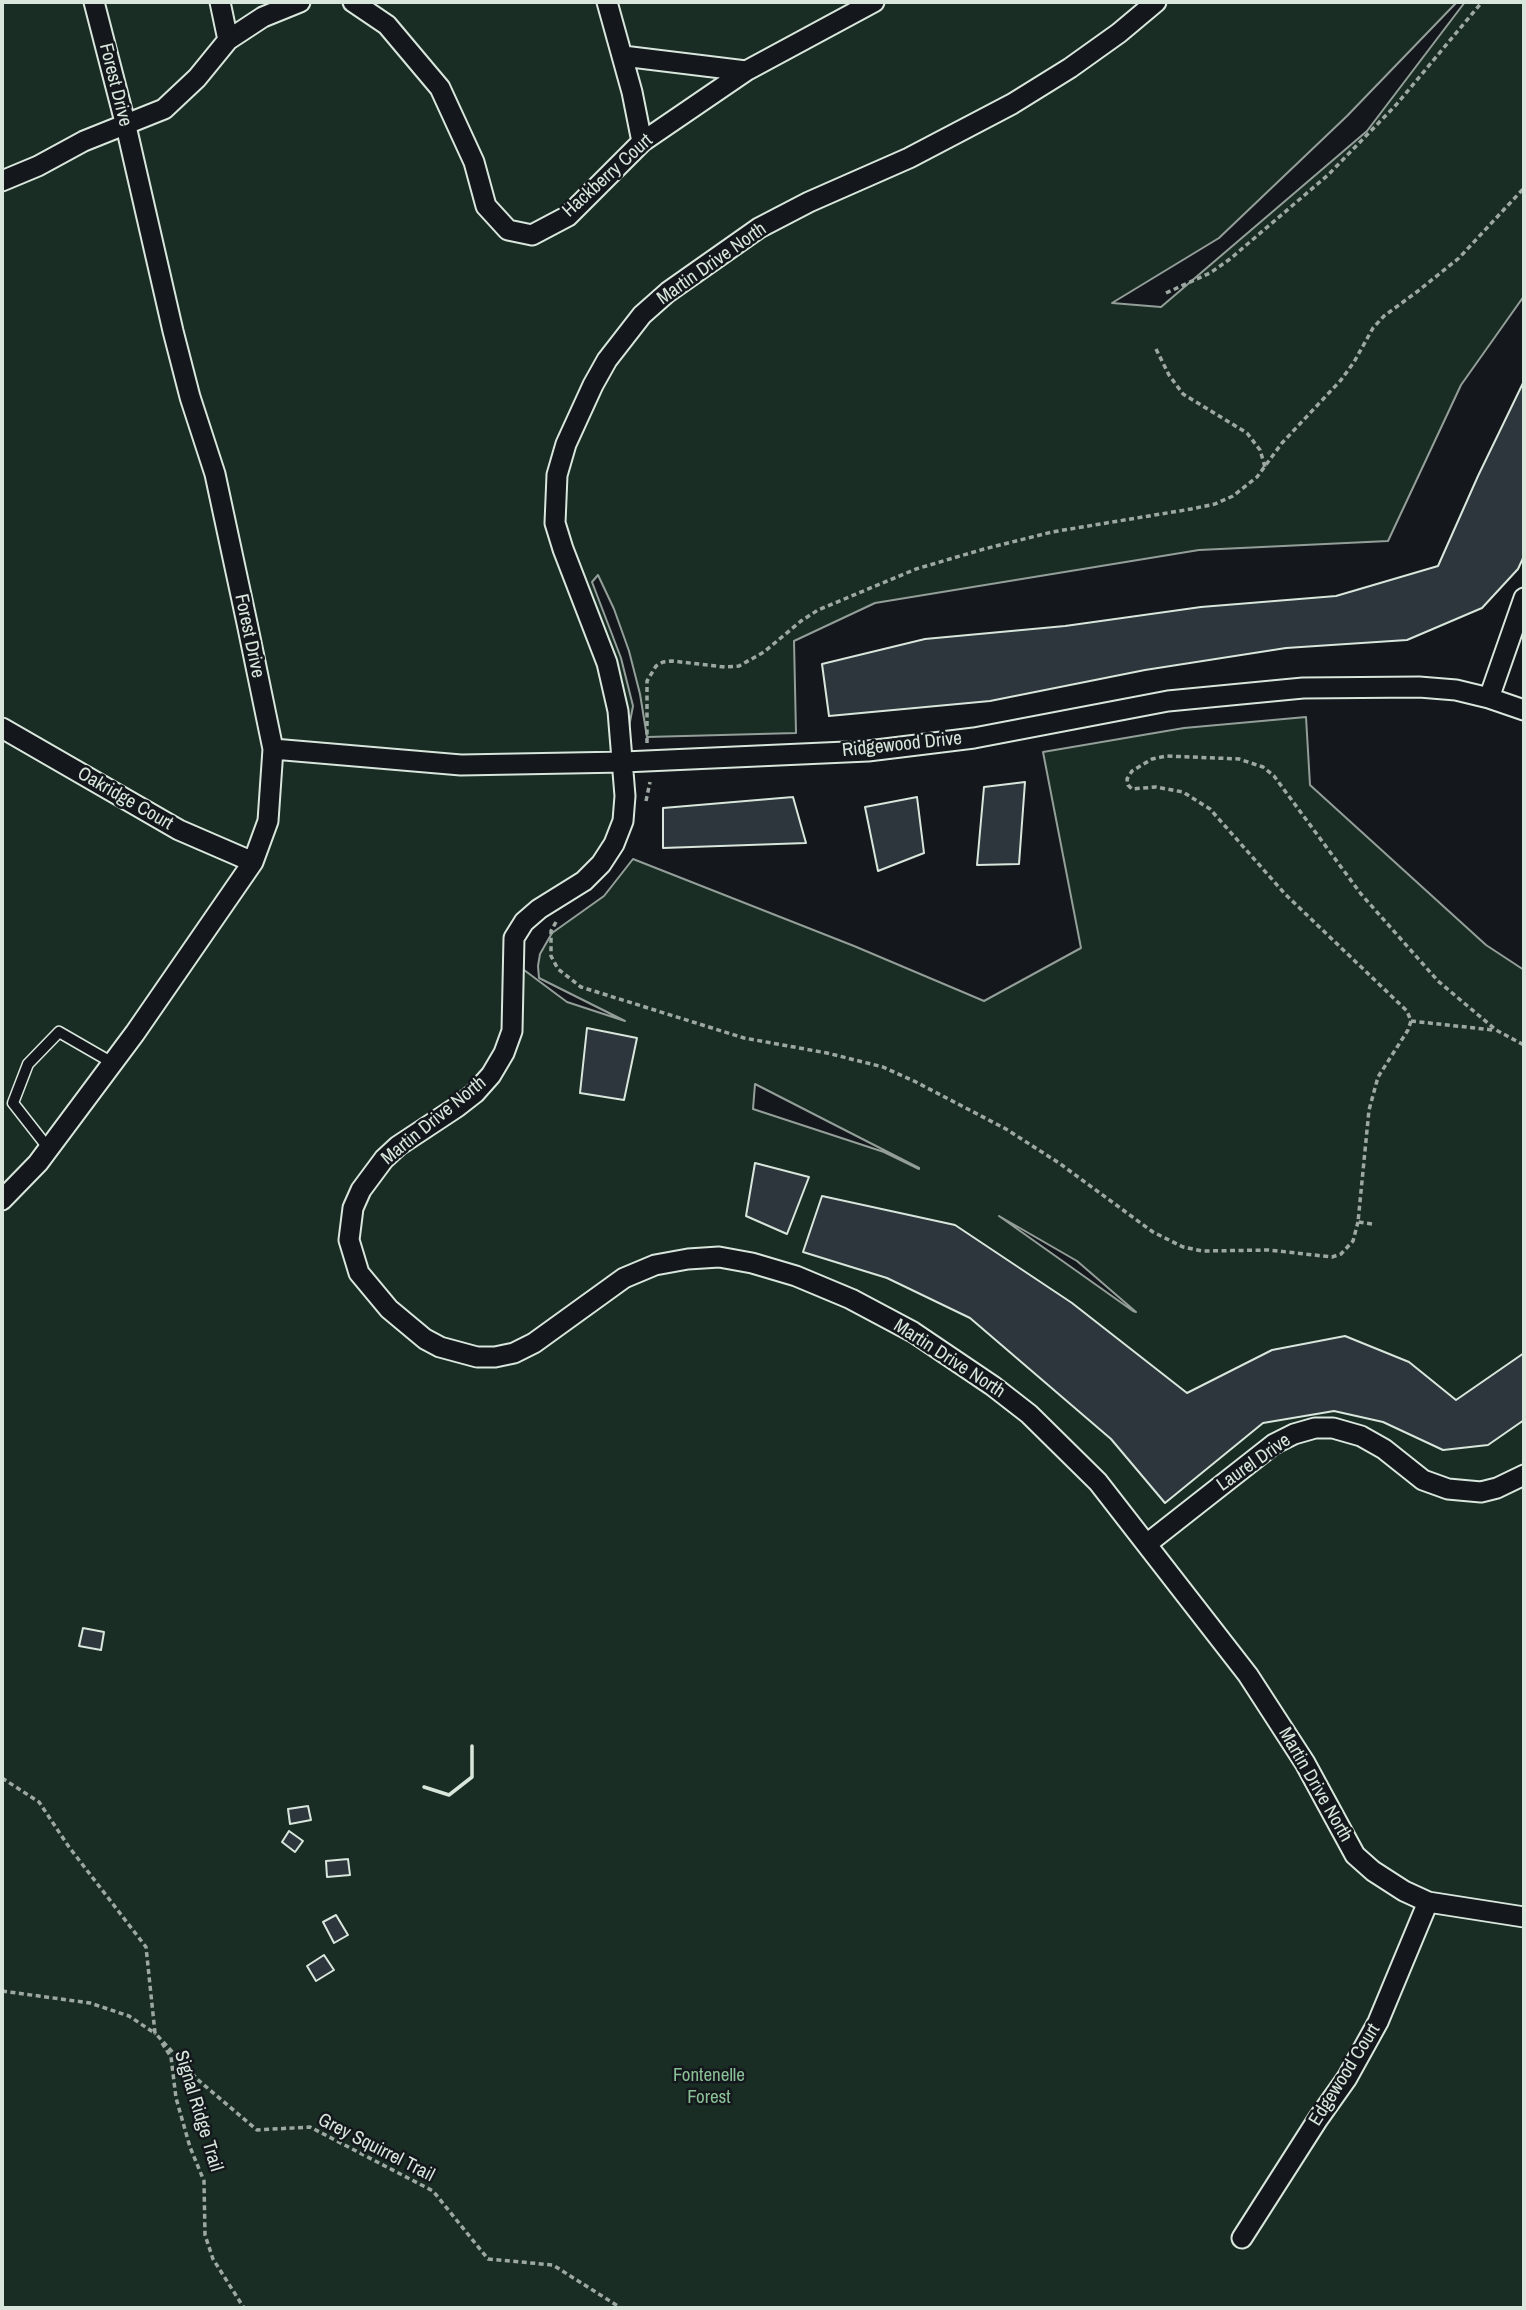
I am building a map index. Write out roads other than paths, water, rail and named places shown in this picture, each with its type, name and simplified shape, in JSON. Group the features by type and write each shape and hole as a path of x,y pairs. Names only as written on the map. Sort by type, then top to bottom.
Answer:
{"street":[{"name":"Forest Drive","path":"2,1199 49,1149 135,1033 253,862 268,821 273,749 215,474 190,397 173,331 126,125 94,2"},
{"path":"220,2 228,40"},
{"path":"2,181 38,166 84,141 164,109 197,78 228,40 263,17 300,2"},
{"name":"Hackberry Court","path":"353,2 387,25 440,88 474,162 486,206 508,230 532,235 568,216 642,142 746,71 874,2"},
{"path":"607,2 632,92 642,142"},
{"name":"Martin Drive North","path":"1156,2 1119,33 1012,104 909,158 809,202 759,228 668,292 622,337 593,385 566,444 557,475 555,523 607,663 618,711 624,762 623,821 614,844 601,864 584,881 539,909 524,922 514,938 512,1031 504,1053 491,1075 475,1093 398,1146 384,1159 361,1190 349,1224 349,1240 359,1273 389,1309 425,1339 459,1354 477,1357 514,1353 534,1343 624,1278 654,1265 719,1257 796,1276 851,1299 913,1332 993,1386 1061,1444 1098,1482 1233,1654 1278,1720 1355,1855 1373,1871 1404,1891 1428,1902 1524,1917"},
{"path":"623,56 746,71"},
{"path":"1489,698 1524,598"},
{"name":"Ridgewood Drive","path":"273,749 461,765 624,762 868,751 974,738 1168,701 1303,688 1419,687 1456,690 1524,710"},
{"name":"Oakridge Court","path":"2,728 179,830 253,862"},
{"name":"Laurel Drive","path":"1148,1543 1274,1444 1294,1434 1315,1429 1333,1428 1361,1436 1384,1449 1423,1480 1448,1489 1480,1492 1497,1488 1524,1475"},
{"name":"Edgewood Court","path":"1242,2238 1347,2078 1378,2022 1428,1902"}],"lane":[{"path":"49,1149 13,1102 29,1064 59,1032 111,1062"}],"park label":[{"name":"Fontenelle Forest","path":"709,2087"}]}
